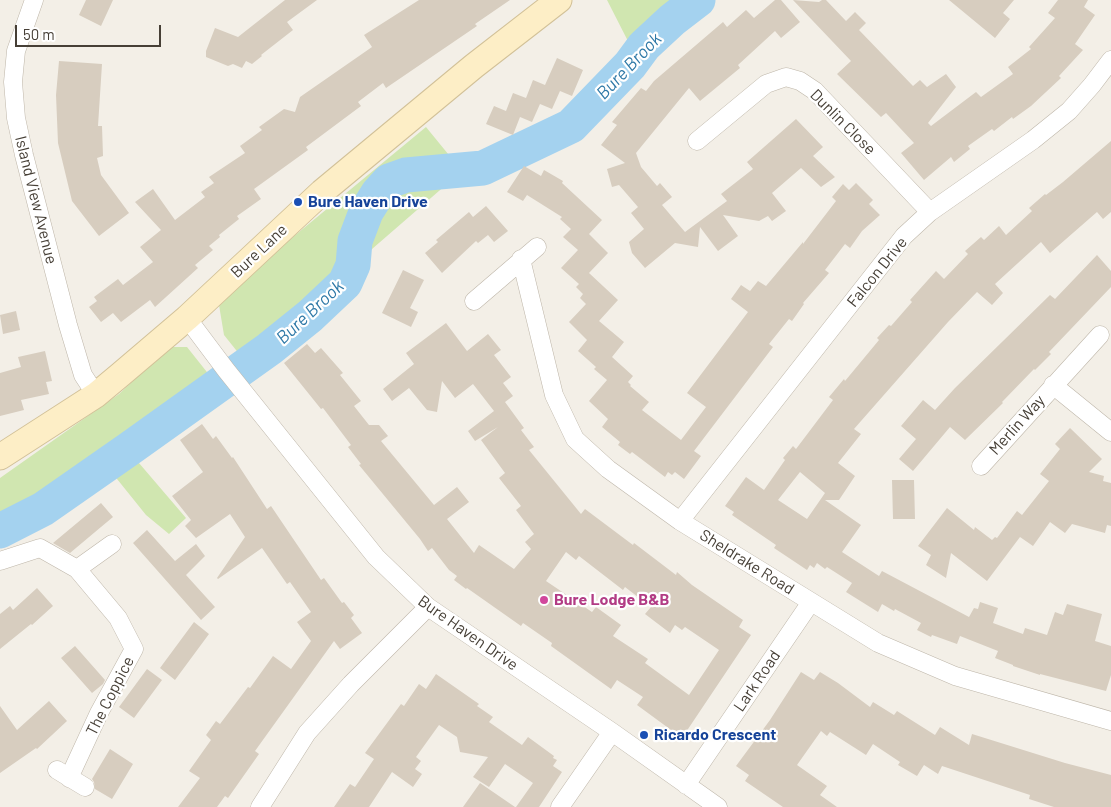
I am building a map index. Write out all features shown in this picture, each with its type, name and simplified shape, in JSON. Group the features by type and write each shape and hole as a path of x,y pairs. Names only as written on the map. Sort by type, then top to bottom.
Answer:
{"street":[{"name":"Island View Avenue","path":"34,0 16,51 13,82 16,118 68,324 83,375 96,395"},
{"name":"Bure Lane","path":"0,457 96,395 187,318 322,192 474,66 559,0"},
{"name":"Falcon Drive","path":"680,521 904,236 930,212 1033,140 1069,111 1111,60"},
{"name":"Dunlin Close","path":"697,141 766,84 786,76 800,81 815,91 930,212"},
{"path":"474,301 536,247"},
{"name":"Sheldrake Road","path":"521,259 554,395 575,439 608,469 680,521 878,643 955,676 1111,721"},
{"name":"Bure Haven Drive","path":"187,318 238,386 376,557 428,608 612,732 718,807"},
{"name":"Merlin Way","path":"981,466 1100,335"},
{"name":"Merlin Way","path":"1054,385 1111,432"},
{"path":"77,570 112,544"},
{"name":"The Coppice","path":"0,560 40,548 77,570 118,618 134,649 100,713 63,774 84,787"},
{"name":"Lark Road","path":"686,785 811,602"},
{"path":"260,807 307,733 351,684 428,608"},
{"path":"560,807 612,732"}],"green space":[{"path":"607,0 715,0 647,52 632,49"},
{"path":"426,127 462,171 244,360 224,335 218,299"},
{"path":"169,347 187,347 222,391 133,456 186,518 169,534 146,515 113,474 0,546 0,478 119,394"}],"building":[{"path":"86,0 113,0 101,26 79,15"},
{"path":"285,0 317,0 287,22 293,30 252,64 246,61 242,68 233,64 228,66 206,57 206,51 215,28 238,37"},
{"path":"419,0 510,0 475,24 477,26 386,88 383,83 358,102 361,106 306,147 308,150 254,189 261,199 237,216 239,219 209,246 213,250 195,265 198,268 155,307 150,300 121,322 113,313 101,322 89,307 97,301 94,297 118,279 123,285 153,262 140,247 161,230 135,202 153,189 175,220 205,197 201,192 214,183 209,177 245,153 240,146 262,130 259,127 284,109 295,112 300,97 372,47 364,35"},
{"path":"775,0 781,0 800,22 781,38 775,31 738,65 740,68 700,101 689,88 636,153 641,167 657,186 660,183 672,197 662,205 685,232 727,201 721,194 753,169 747,162 796,119 823,147 813,156 835,177 821,187 801,168 772,193 786,211 772,221 768,216 759,221 723,215 738,236 718,251 700,227 698,247 675,243 645,268 632,253 629,242 644,229 631,213 638,207 619,185 612,187 607,169 625,163 601,145 617,125 612,122 641,88 646,91 654,81 723,22 727,27 746,10 754,18"},
{"path":"793,0 819,2 826,0 846,21 855,12 866,23 859,30 913,86 920,80 927,87 946,74 956,87 928,123 931,126 976,92 981,97 1013,74 1008,67 1031,49 1029,47 1055,18 1048,13 1058,0 1088,0 1084,7 1095,15 1075,44 1083,50 1059,76 1061,78 1031,106 968,146 970,149 954,162 951,157 924,180 901,153 914,143 886,113 881,117 837,74 851,61"},
{"path":"949,0 1014,0 1003,13 1010,19 995,38"},
{"path":"557,58 583,70 572,96 560,91 552,109 540,104 532,122 520,117 513,135 486,124 494,106 506,111 513,93 526,98 533,80 545,85"},
{"path":"59,61 102,64 98,126 102,126 103,156 97,158 101,175 129,213 99,236 72,201 58,143 56,95"},
{"path":"1111,141 1111,212 1103,219 1097,212 1050,253 1041,242 995,284 1003,293 992,305 977,292 948,322 854,429 861,434 838,463 855,476 839,500 825,500 861,525 842,552 879,576 882,571 969,617 974,608 978,609 980,602 998,608 993,623 1023,634 1025,628 1047,635 1055,612 1063,615 1067,604 1102,614 1095,641 1111,646 1111,675 1106,691 1040,675 1013,666 995,658 998,651 960,636 957,644 932,635 931,637 917,630 921,623 882,604 878,612 846,592 852,583 817,563 814,568 810,565 807,570 774,548 776,545 732,515 734,512 725,506 746,477 764,490 785,460 783,458 793,446 796,449 833,400 829,397 844,379 845,381 879,340 877,338 889,325 891,326 912,302 910,300 936,271 944,279 968,254 965,251 981,237 984,240 999,226 1006,235 1032,211 1029,208","holes":["800,472 825,493 807,519 778,500"]},
{"path":"524,166 541,176 544,170 563,181 562,183 602,220 589,234 608,253 589,273 618,300 599,321 624,342 612,357 633,376 628,382 630,386 649,402 642,410 681,440 706,407 687,393 748,312 731,299 741,285 750,291 758,281 766,286 803,242 803,244 836,201 832,197 843,184 849,190 856,183 873,200 869,204 880,215 862,231 850,248 845,244 825,270 829,273 803,303 792,321 789,319 769,344 773,347 694,451 701,456 684,479 675,472 672,475 668,472 665,477 632,452 630,454 618,445 620,442 602,427 608,419 589,401 607,380 578,351 587,340 569,322 586,304 580,298 583,294 576,287 579,284 561,268 578,250 563,237 571,229 560,219 562,217 527,195 523,201 507,192"},
{"path":"486,206 508,231 494,242 488,235 478,243 476,241 442,273 425,253 438,242 436,240 469,212 473,217"},
{"path":"1097,255 1111,271 1111,287 1049,352 1051,354 965,440 950,427 913,471 899,459 916,439 901,426 923,400 935,410 1050,295 1055,299"},
{"path":"403,270 424,280 410,308 418,312 411,327 382,313"},
{"path":"16,311 20,330 3,334 0,315"},
{"path":"446,323 467,351 488,334 501,350 494,355 511,377 503,383 513,396 505,402 524,428 521,430 534,447 529,450 581,514 585,509 633,545 634,543 676,575 677,572 692,585 743,620 739,627 751,635 682,738 637,705 643,697 617,680 611,689 551,646 552,643 523,623 521,626 454,580 457,576 449,570 432,548 428,551 359,465 361,464 348,447 351,445 323,408 321,409 284,363 307,344 315,353 321,348 343,373 340,375 361,401 354,406 369,425 379,425 388,436 381,441 434,505 457,487 469,502 447,519 474,553 479,545 514,569 531,549 525,542 534,534 516,510 521,506 499,478 505,473 481,440 498,427 475,441 468,431 494,411 473,384 455,398 442,381 437,412 427,410 409,388 392,401 383,389 414,364 406,353","holes":["566,552 576,560 579,556 623,590 625,587 651,607 645,614 670,633 675,625 682,630 685,627 719,650 689,695 645,663 648,659 613,636 621,625 596,607 592,612 546,581"]},
{"path":"45,351 52,381 46,382 49,394 21,400 24,410 0,416 0,373 21,367 18,357"},
{"path":"202,424 213,439 216,436 233,457 267,509 271,506 321,580 324,578 342,603 344,602 354,615 351,618 362,633 340,649 334,641 255,751 259,754 228,798 225,796 217,807 178,807 200,778 189,771 211,740 206,735 216,721 220,724 248,687 250,688 273,656 291,669 311,641 297,622 311,612 290,582 287,584 262,548 217,578 245,537 230,514 196,538 185,526 191,520 172,496 203,472 180,440"},
{"path":"1070,428 1102,459 1089,472 1104,476 1103,481 1111,483 1111,526 1107,525 1105,533 1072,524 1065,533 1050,522 1033,546 1020,537 987,581 951,553 946,578 926,565 931,555 918,546 947,508 974,530 975,527 992,540 995,537 997,538 1017,511 1022,515 1049,481 1040,474 1060,449 1055,444"},
{"path":"892,480 914,480 915,519 893,519"},
{"path":"101,503 113,517 70,553 53,543"},
{"path":"147,530 175,561 196,544 205,556 186,575 215,607 201,620 133,543"},
{"path":"37,588 53,606 32,625 0,649 0,614 10,606 13,610"},
{"path":"194,622 209,634 175,680 160,668"},
{"path":"75,646 105,680 92,693 61,658"},
{"path":"147,669 162,680 134,718 119,707"},
{"path":"801,672 814,680 820,672 870,707 873,702 894,715 897,711 935,735 940,727 969,745 972,734 1065,763 1111,775 1111,807 1054,807 1029,799 1030,795 942,766 938,774 924,765 917,776 898,765 900,762 873,744 866,755 830,732 827,736 821,731 797,765 827,786 820,795 837,807 783,807 745,781 749,775 736,766 770,720"},
{"path":"436,674 479,704 477,706 493,717 489,722 522,745 528,737 554,756 553,758 557,760 553,766 562,772 539,807 516,807 533,783 505,764 489,787 473,777 488,757 460,752 457,737 439,725 416,757 421,761 415,769 422,774 413,787 392,772 369,807 334,807 350,784 355,787 374,759 365,753 401,704 404,706 419,684 426,689"},
{"path":"49,701 67,721 37,749 0,773 0,706 17,730"},
{"path":"110,749 133,764 112,799 95,789 92,779"},
{"path":"480,783 515,807 463,807"}],"waterway":[{"name":"Bure Brook","path":"0,531 43,509 269,349 310,316 345,283 353,265 355,241 366,212 378,193 389,181 406,175 483,168 571,126 630,65 644,46 672,20 698,0"}],"place":[{"name":"Bure Haven Drive","path":"298,202"},
{"name":"Bure Lodge B&B","path":"544,600"},
{"name":"Ricardo Crescent","path":"644,735"}]}
